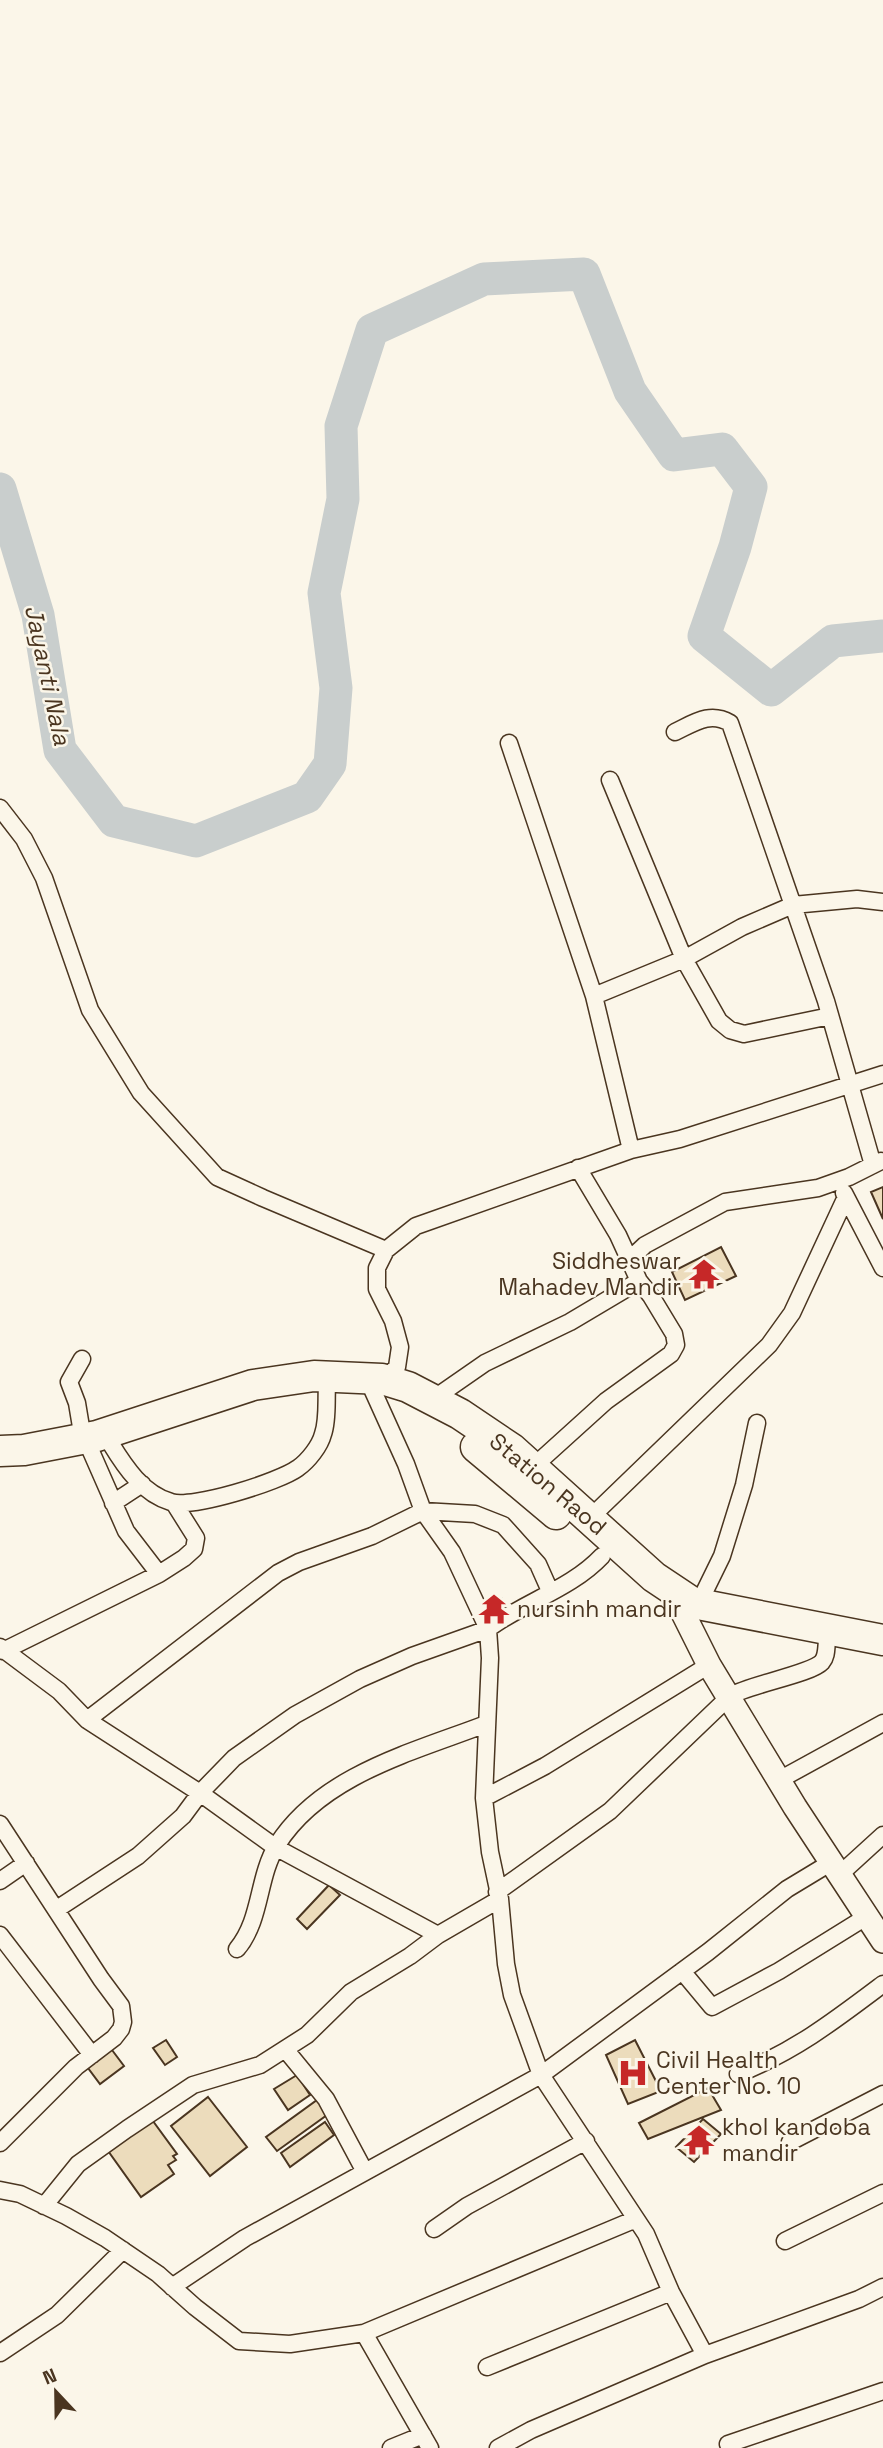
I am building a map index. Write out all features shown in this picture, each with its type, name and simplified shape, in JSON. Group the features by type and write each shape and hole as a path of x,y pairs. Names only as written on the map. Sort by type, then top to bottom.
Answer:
{"highway":[{"name":"Station Raod","path":"0,1451 95,1444 253,1385 314,1376 408,1387 460,1414 512,1448 690,1608 883,1640"},
{"path":"0,1467 211,1415 258,1396 327,1386 378,1385 444,1421 502,1467 626,1576 690,1608 827,1641 883,1649"}],"street":[{"path":"628,1261 645,1245 725,1202 818,1188 878,1162 849,1083 831,1016 730,723 721,717 708,717 675,732"},
{"path":"509,743 594,996 631,1150"},
{"path":"610,780 684,959 719,1021 730,1030 744,1034 831,1016"},
{"path":"0,808 24,839 44,878 90,1010 141,1093 217,1177 386,1250"},
{"path":"594,996 684,959 742,927 793,905 857,899 883,902"},
{"path":"705,2356 671,2292 646,2234 541,2075 512,1995 484,1798 490,1658 488,1629 452,1552 423,1511 378,1385 397,1367 401,1347 393,1321 377,1289 377,1269 386,1250 416,1226 631,1150 681,1139 883,1074"},
{"path":"533,1466 588,1415 671,1353 676,1345 674,1335 639,1281 618,1235 579,1168"},
{"path":"838,1181 883,1268"},
{"path":"590,1518 769,1345 792,1313 846,1197"},
{"path":"430,1399 436,1398 485,1363 570,1322 639,1281"},
{"path":"82,1359 69,1382 95,1444 113,1503 126,1531 159,1574"},
{"path":"95,1444 159,1498 174,1503 201,1503 298,1469 313,1452 323,1434 327,1386"},
{"path":"758,1423 744,1485 722,1556 690,1608 709,1665 834,1870 883,1941"},
{"path":"113,1503 142,1484"},
{"path":"174,1503 196,1538 194,1549 184,1558 159,1574 2,1649 59,1691 87,1720 201,1793 275,1847 438,1935"},
{"path":"87,1720 278,1573 299,1562 372,1536 423,1511 475,1514 503,1525 538,1564 550,1591"},
{"path":"57,1909 138,1856 183,1816 234,1758 295,1715 360,1679 412,1656 488,1629 588,1570 602,1556"},
{"path":"44,2206 78,2164 192,2085 260,2065 307,2035 351,1992 410,1956 498,1896 610,1811 730,1696 743,1689 813,1668 825,1657 827,1641"},
{"path":"484,1798 545,1766 709,1665"},
{"path":"779,1780 883,1723"},
{"path":"237,1949 248,1936 254,1921 275,1847 300,1815 335,1789 375,1767 486,1724"},
{"path":"0,1824 121,2007 123,2022 121,2029 42,2099 0,2143"},
{"path":"172,2287 245,2238 541,2075 787,1889 834,1870 883,1835"},
{"path":"0,1881 26,1863"},
{"path":"682,1971 712,2007 779,1971 866,1917"},
{"path":"0,1936 92,2055"},
{"path":"738,2074 825,2029 883,1984"},
{"path":"285,2049 326,2099 365,2172"},
{"path":"790,2142 883,2094"},
{"path":"434,2229 467,2206 586,2141"},
{"path":"0,2190 20,2194 66,2216 123,2250 158,2274 239,2341 290,2344 364,2333 636,2219"},
{"path":"785,2241 883,2193"},
{"path":"0,2353 57,2315 123,2250"},
{"path":"498,2448 531,2430 705,2356 859,2299 883,2287"},
{"path":"487,2367 671,2292"},
{"path":"364,2333 426,2442 391,2448"},
{"path":"730,2448 728,2444 883,2391"}],"building":[{"path":"883,1187 883,1219 871,1192"},
{"name":"Siddheswar Mahadev Mandir","path":"721,1247 736,1276 685,1300 672,1272"},
{"name":"nursinh mandir","path":"502,1599 507,1610 486,1619 481,1607"},
{"path":"329,1885 340,1895 307,1929 297,1919"},
{"path":"166,2040 177,2057 165,2065 153,2048"},
{"name":"Civil Health Center No. 10","path":"635,2040 661,2091 628,2104 606,2055"},
{"path":"109,2046 124,2066 100,2084 85,2064"},
{"path":"297,2075 310,2095 288,2110 274,2089"},
{"path":"708,2088 721,2110 648,2139 639,2123"},
{"path":"208,2097 247,2147 210,2176 171,2126"},
{"path":"317,2100 327,2115 277,2151 266,2137"},
{"path":"150,2117 177,2154 173,2156 176,2160 168,2165 174,2174 141,2197 106,2148"},
{"name":"khol kandoba mandir","path":"703,2119 721,2134 694,2162 676,2147"},
{"path":"325,2122 334,2135 290,2167 281,2153"}],"waterway":[{"name":"Jayanti Nala","path":"0,489 38,615 60,750 114,821 196,841 307,797 330,764 336,688 324,593 343,499 341,426 372,330 484,279 584,274 630,391 674,455 722,449 751,487 735,547 704,636 771,690 833,641 883,636"}],"place":[{"name":"Siddheswar Mahadev Mandir","path":"704,1274"},
{"name":"nursinh mandir","path":"494,1609"},
{"name":"Civil Health Center No. 10","path":"633,2073"},
{"name":"khol kandoba mandir","path":"699,2140"}]}
